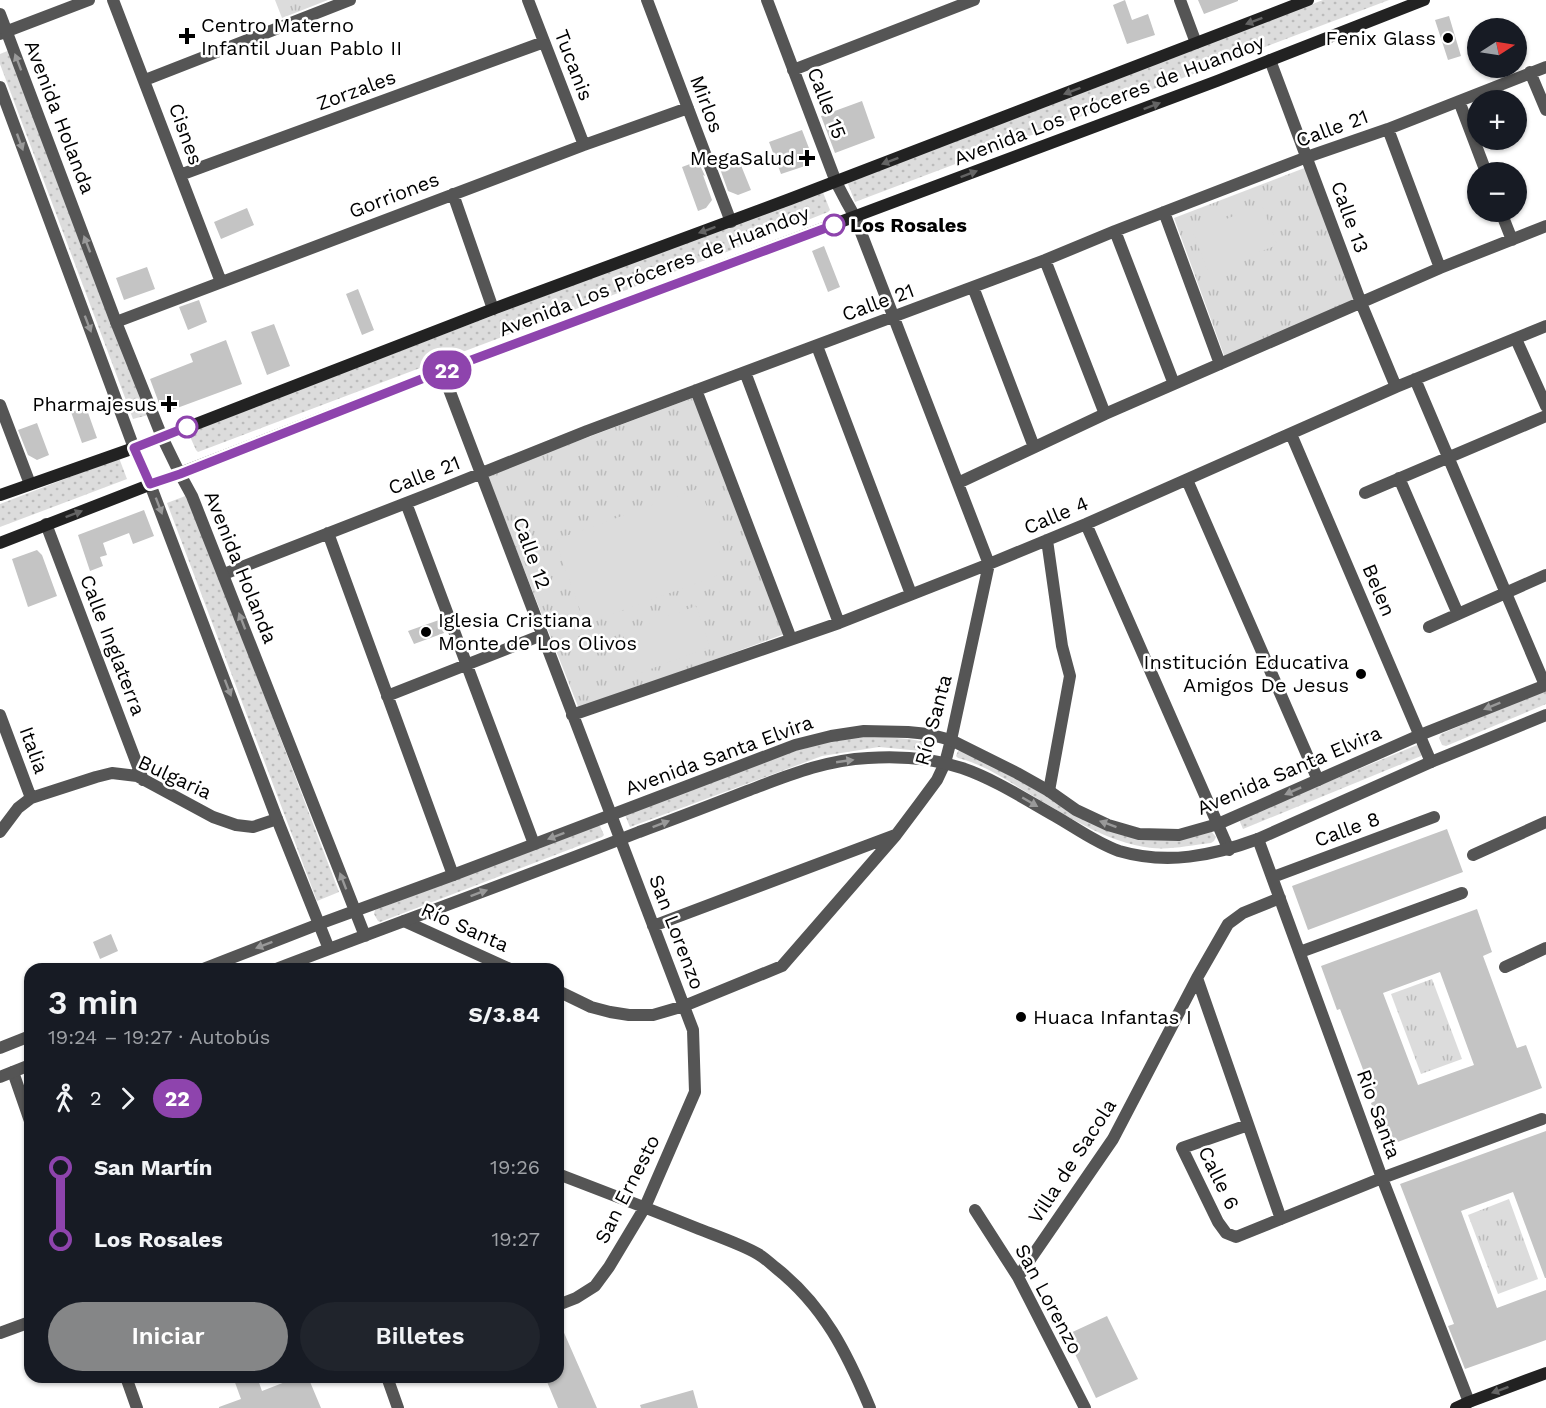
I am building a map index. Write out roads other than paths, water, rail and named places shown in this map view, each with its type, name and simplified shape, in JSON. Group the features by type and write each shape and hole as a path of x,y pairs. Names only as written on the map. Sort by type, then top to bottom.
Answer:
{"main road":[{"name":"Avenida Los Próceres de Huandoy","path":"0,495 134,448 493,309 731,222 1308,0"},
{"name":"Avenida Los Próceres de Huandoy","path":"0,543 442,371 855,217 1424,0"},
{"path":"1456,1408 1546,1373"}],"street":[{"path":"3,33 89,0"},
{"name":"Cisnes","path":"113,0 221,282"},
{"path":"145,80 350,0"},
{"name":"Tucanis","path":"528,0 584,145"},
{"name":"Mirlos","path":"647,0 731,222"},
{"name":"Calle 15","path":"767,0 836,182 855,217"},
{"path":"793,70 974,0"},
{"path":"1180,0 1196,43"},
{"name":"Avenida Holanda","path":"0,14 3,33 116,322 162,436 192,496 224,574 365,936"},
{"name":"Zorzales","path":"180,175 544,42"},
{"name":"Calle 13","path":"1270,60 1361,303 1396,387"},
{"name":"Calle 21","path":"224,574 587,431 894,317 1546,67"},
{"path":"1530,72 1546,110"},
{"path":"0,87 134,448 150,484 277,819 329,949"},
{"path":"1459,101 1482,162"},
{"name":"Gorriones","path":"116,322 688,108"},
{"path":"1388,129 1440,268"},
{"path":"453,194 493,309"},
{"path":"1164,212 1220,364"},
{"path":"855,217 989,564"},
{"path":"1505,222 1512,240"},
{"path":"958,483 1105,414 1440,268 1546,226"},
{"path":"1115,231 1174,384"},
{"path":"1044,260 1105,414"},
{"path":"973,287 1034,447"},
{"name":"Calle 4","path":"572,715 839,623 989,564 1086,524 1396,387 1546,326"},
{"path":"1516,339 1541,382 1546,406"},
{"path":"817,346 911,594"},
{"name":"Calle 12","path":"442,371 610,815"},
{"path":"744,372 839,623"},
{"path":"1414,380 1545,685"},
{"path":"696,390 792,639"},
{"path":"0,405 30,484"},
{"path":"1365,493 1546,416"},
{"name":"Belen","path":"1291,434 1431,762"},
{"path":"1399,478 1458,614"},
{"path":"1187,480 1318,780"},
{"path":"406,503 534,844"},
{"name":"Calle Inglaterra","path":"46,524 143,780"},
{"path":"1086,524 1229,849"},
{"path":"328,533 453,875"},
{"path":"1047,540 1062,646 1070,676 1048,791"},
{"name":"Río Santa","path":"564,994 591,1007 629,1015 653,1015 684,1006 782,966 896,835 937,780 945,763 951,740 989,564"},
{"path":"1429,627 1546,575"},
{"path":"387,696 542,636"},
{"name":"Avenida Santa Elvira","path":"218,963 795,745 831,736 864,731 908,732 951,740 1017,773 1076,810 1108,825 1139,834 1179,835 1218,824 1420,735 1545,685"},
{"name":"Italia","path":"0,715 31,798"},
{"path":"292,963 805,769 837,761 897,757 945,763 964,768 1008,789 1095,841 1148,857 1178,858 1229,849 1258,839 1431,762 1546,715"},
{"name":"Bulgaria","path":"0,832 18,807 31,798 112,773 137,776 213,817 236,825 253,826 277,819"},
{"name":"San Lorenzo","path":"610,815 693,1030 694,1065"},
{"name":"Calle 8","path":"1273,877 1434,817"},
{"path":"1473,855 1546,822"},
{"path":"653,926 896,835"},
{"name":"Rio Santa","path":"1258,839 1382,1178 1469,1402"},
{"path":"1300,952 1462,893"},
{"name":"Villa de Sacola","path":"1018,1277 1113,1139 1197,978 1228,924 1243,913 1280,898"},
{"name":"Río Santa","path":"404,921 497,963"},
{"path":"1505,967 1546,948"},
{"path":"1197,978 1281,1219"},
{"path":"0,1048 24,1038"},
{"name":"San Ernesto","path":"564,1303 595,1286 645,1207 695,1092 694,1065"},
{"path":"0,1077 24,1067"},
{"path":"13,1072 24,1104"},
{"name":"Calle 6","path":"1248,1125 1182,1148 1218,1222 1226,1233 1236,1237 1382,1178 1542,1119"},
{"path":"564,1176 758,1254 804,1293 837,1338 870,1408"},
{"name":"San Lorenzo","path":"975,1210 1018,1277 1085,1408"},
{"path":"0,1333 24,1324"},
{"path":"128,1383 137,1408"},
{"path":"389,1383 398,1408"}],"place":[{"name":"Centro Materno Infantil Juan Pablo II","path":"187,36"},
{"name":"Fenix Glass","path":"1448,38"},
{"name":"MegaSalud","path":"807,158"},
{"name":"Los Rosales","path":"834,225"},
{"name":"Pharmajesus","path":"169,404"},
{"name":"Iglesia Cristiana Monte de Los Olivos","path":"426,632"},
{"name":"Institución Educativa Amigos De Jesus","path":"1361,674"},
{"name":"Huaca Infantas I","path":"1021,1017"}]}
